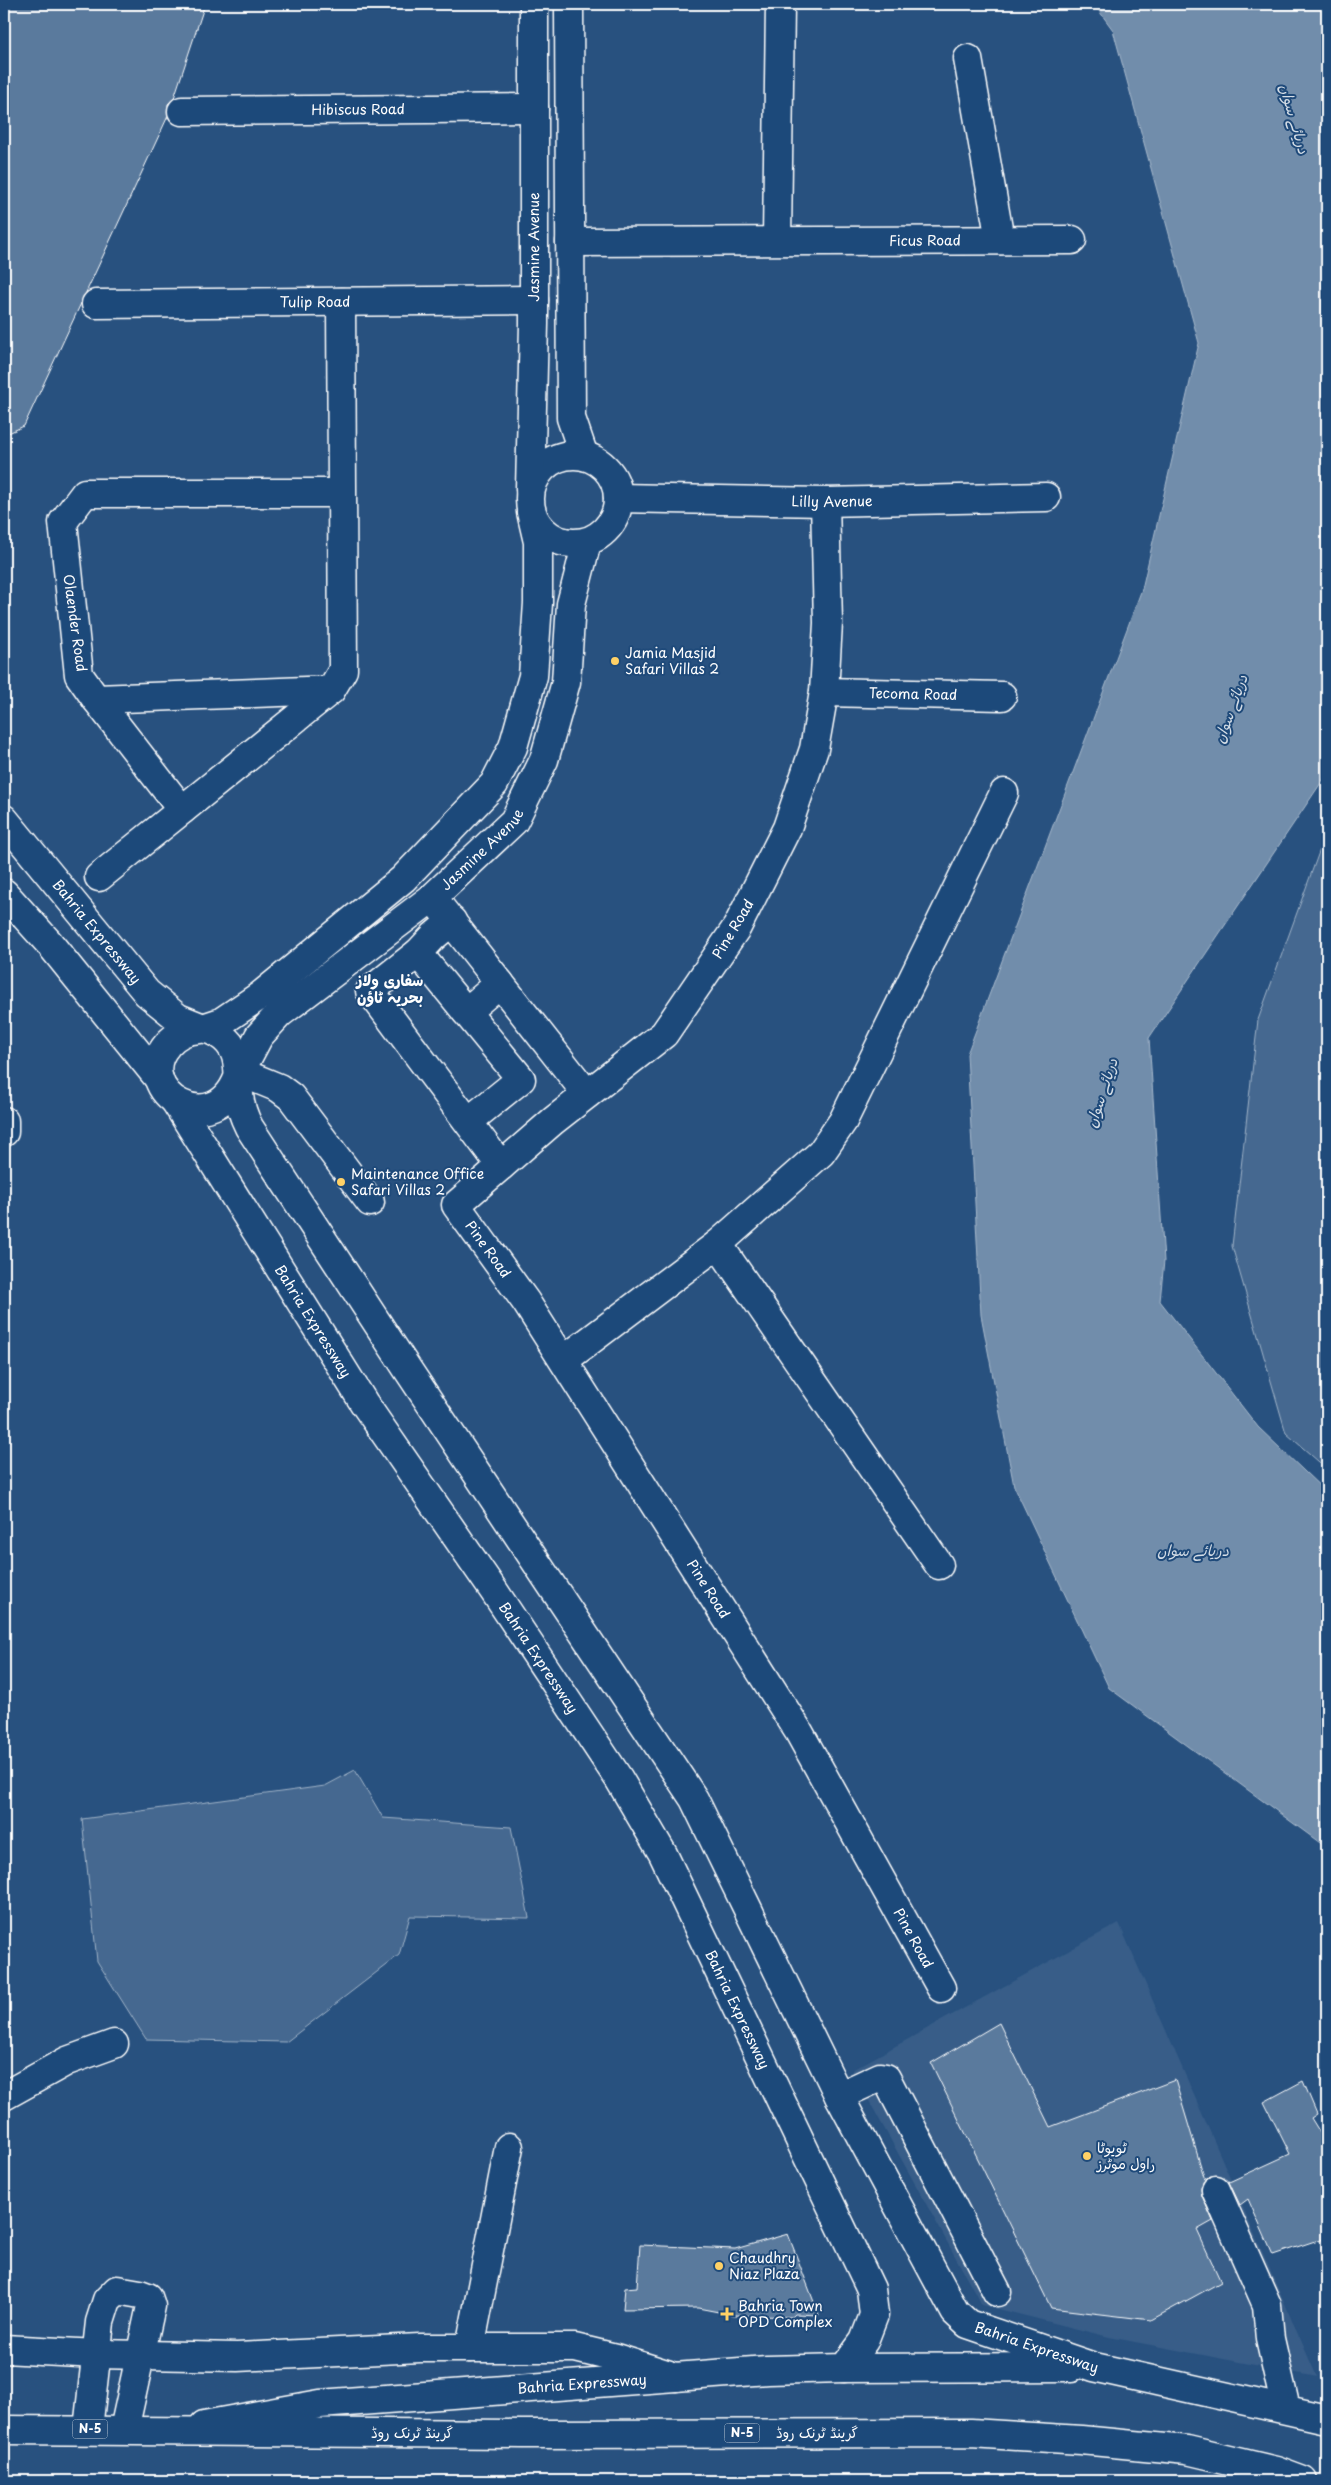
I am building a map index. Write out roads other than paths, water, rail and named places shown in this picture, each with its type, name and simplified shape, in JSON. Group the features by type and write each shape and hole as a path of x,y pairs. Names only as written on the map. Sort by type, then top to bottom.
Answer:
{"main road":[{"name":"Jasmine Avenue","path":"203,1028 221,1022 261,995 403,879 494,784 513,747 533,676 538,603 538,542 530,501 534,300 534,4"},
{"path":"569,4 571,418 584,456"},
{"path":"777,240 780,4"},
{"path":"968,59 1000,240"},
{"name":"Hibiscus Road","path":"182,112 534,108"},
{"name":"Ficus Road","path":"570,242 1072,240"},
{"name":"Tulip Road","path":"96,304 534,300"},
{"path":"99,877 331,690 343,670 340,302"},
{"path":"561,456 584,456 604,467 617,486 617,509 607,530 587,542 564,543 543,532 530,501 541,469 561,456"},
{"name":"Olaender Road","path":"96,699 79,674 63,522 85,493 342,492"},
{"name":"Lilly Avenue","path":"618,498 825,502 1046,497"},
{"name":"Pine Road","path":"825,502 828,623 824,692 814,749 788,828 737,928 664,1034 588,1094 456,1205 526,1302 564,1360 799,1732 941,1988"},
{"name":"Jasmine Avenue","path":"240,1072 259,1036 279,1014 433,897 514,821 544,760 566,682 571,604 587,542"},
{"path":"96,699 331,690"},
{"name":"Tecoma Road","path":"824,692 1002,696"},
{"path":"96,699 182,810"},
{"path":"564,1360 718,1244 821,1153 843,1121 1004,793"},
{"name":"Bahria Expressway","path":"4,819 146,992 178,1018 203,1028"},
{"path":"4,893 50,944 159,1079 168,1095 175,1101 185,1107 198,1109 221,1102 230,1094 240,1072 238,1059 226,1038 203,1028 188,1030 174,1037 164,1049 158,1064 159,1079"},
{"path":"433,897 588,1094"},
{"path":"452,922 434,936 418,953 370,991 501,1166"},
{"path":"418,953 521,1079 469,1121"},
{"path":"466,1012 500,983"},
{"path":"509,1064 544,1038"},
{"path":"240,1072 279,1088 291,1096 370,1202"},
{"name":"Bahria Expressway","path":"240,1072 240,1100 249,1128 694,1799 839,2096 955,2312 968,2324 1094,2367 1327,2419"},
{"name":"Bahria Expressway","path":"175,1101 364,1404 494,1590 619,1779 663,1854 870,2289 874,2315 864,2341 844,2368 767,2370 320,2404 176,2430"},
{"path":"4,1121 4,1132"},
{"path":"718,1244 938,1565"},
{"path":"4,2096 67,2061 114,2044"},
{"path":"839,2096 880,2077 886,2078 997,2292"},
{"path":"470,2348 509,2147"},
{"path":"1216,2190 1267,2305 1270,2339 1286,2409"},
{"path":"88,2429 100,2322 107,2300 117,2290 140,2294 148,2298 151,2306 124,2430"},
{"path":"4,2349 97,2354 237,2357 420,2348 575,2348 616,2358 676,2377"},
{"path":"844,2368 1094,2367"},
{"name":"N-5","path":"4,2430 176,2430"},
{"name":"گرینڈ ٹرنک روڈ","path":"176,2430 323,2433 971,2433 1081,2440 1187,2450 1276,2470 1303,2481"}],"water":[{"name":"دریائے سواں","path":"1094,4 1327,4 1327,774 1149,1038 1164,1261 1160,1301 1258,1427 1327,1493 1327,1848 1109,1688 1014,1486 981,1315 967,1054 1142,589 1199,343 1113,30"}],"place":[{"name":"Jamia Masjid Safari Villas 2","path":"615,661"},
{"name":"Maintenance Office Safari Villas 2","path":"341,1182"},
{"name":"ٹویوٹا راول موٹرز","path":"1087,2156"},
{"name":"Chaudhry Niaz Plaza","path":"719,2266"},
{"name":"Bahria Town OPD Complex","path":"727,2314"}],"district":[{"name":"سفاری ولاز بحریہ ٹاؤن","path":"390,990"}]}
